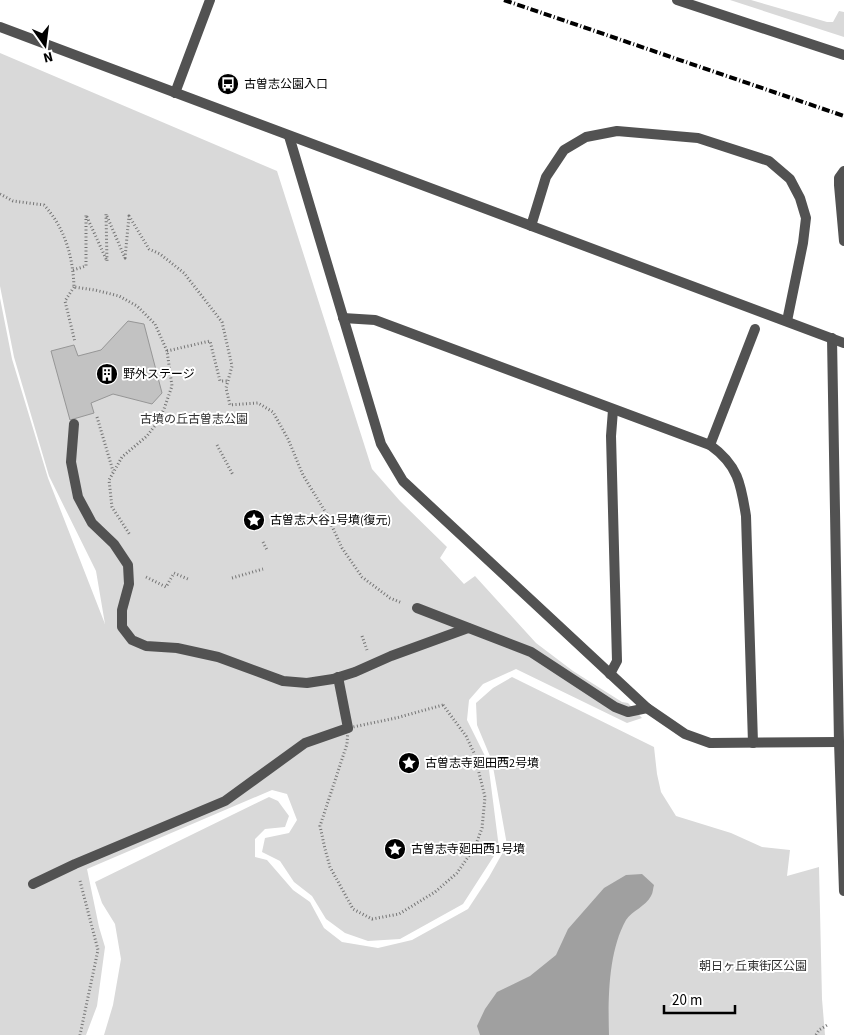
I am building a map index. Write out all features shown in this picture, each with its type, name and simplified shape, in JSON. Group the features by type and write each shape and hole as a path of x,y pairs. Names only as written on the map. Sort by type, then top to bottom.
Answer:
{"street":[{"path":"175,93 210,0"},
{"path":"677,0 844,55"},
{"path":"0,27 844,343"},
{"path":"531,226 546,177 564,150 586,137 617,131 698,138 769,162 790,179 800,198 806,218 787,321"},
{"path":"289,136 381,444 403,481 647,708 685,734 710,743 839,742"},
{"path":"844,171 839,178 844,241"},
{"path":"343,318 375,320 710,445 723,454 738,476 742,488 746,516 752,743"},
{"path":"710,445 755,329"},
{"path":"832,338 839,742 844,891"},
{"path":"610,674 617,660 611,436 613,410"},
{"path":"74,424 71,462 78,497 92,523 114,544 128,565 129,584 122,610 122,627 132,640 146,646 177,648 218,657 283,681 307,683 355,672 390,656 468,628"},
{"path":"417,608 531,652 615,707 628,712 647,708"},
{"path":"33,884 75,864 225,801 305,743 348,728 338,677"}],"path":[{"path":"0,194 13,201 44,205 54,216 65,236 73,270 74,288 65,301 75,342"},
{"path":"73,270 86,266 86,215 107,261 106,214 125,258 129,216 149,249 160,254 184,273 222,322 232,366 226,388 230,405 258,403 273,412 288,439 302,475 326,513 342,548 362,577 390,598 417,608"},
{"path":"74,288 95,290 118,296 137,306 155,324 167,351 172,386 164,409 157,423 147,436 122,457 109,480 112,507 131,537"},
{"path":"167,351 210,341 220,380 228,381"},
{"path":"97,417 114,472"},
{"path":"217,445 234,475"},
{"path":"263,542 267,550"},
{"path":"232,578 263,568"},
{"path":"147,578 166,587 174,573 188,579"},
{"path":"443,705 466,736 474,753 485,797 482,828 475,847 457,873 435,892 399,914 372,919 353,909 330,867 325,849 320,826 347,744 348,728 396,718 443,705"},
{"path":"75,864 98,950 80,1035"},
{"path":"816,1035 819,1030 829,1024"}],"green space":[{"path":"730,0 751,0 827,22 833,22 839,11 844,12 844,37"},
{"name":"古墳の丘古曽志公園","path":"0,53 277,171 372,469 400,501 447,547 440,558 464,584 475,576 536,643 573,671 622,702 628,703 642,718 627,723 516,669 483,684 469,700 467,720 488,762 499,848 463,904 400,939 368,941 345,933 326,919 312,896 294,882 280,861 262,852 265,838 289,833 297,820 287,794 272,790 87,869 105,947 97,1006 86,1035 0,1035 0,298 12,359 48,478 105,624 96,571 49,476 14,357 0,286"},
{"name":"朝日ヶ丘東街区公園","path":"512,677 654,747 661,792 676,816 731,833 762,847 790,850 787,876 819,867 822,999 825,1035 104,1035 113,1005 121,959 115,924 102,903 95,882 269,797 278,801 289,816 285,827 265,829 255,839 255,857 267,860 293,890 310,902 324,928 342,942 378,948 412,940 468,909 507,845 492,761 477,725 476,703 493,688"}],"shaded area":[{"path":"642,874 654,885 652,895 649,900 626,920 620,933 610,976 609,1035 480,1035 477,1026 485,1009 497,992 530,976 556,955 568,929 604,888 626,875"}],"building":[{"name":"野外ステージ","path":"128,321 144,324 162,393 152,404 113,394 91,403 94,413 70,420 51,351 74,345 78,356 101,350"}],"railway":[{"path":"504,0 844,116"}],"place":[{"name":"古曽志公園入口","path":"228,84"},
{"name":"野外ステージ","path":"107,374"},
{"name":"古曽志大谷1号墳(復元)","path":"254,520"},
{"name":"古曽志寺廻田西2号墳","path":"409,763"},
{"name":"古曽志寺廻田西1号墳","path":"395,849"}]}
